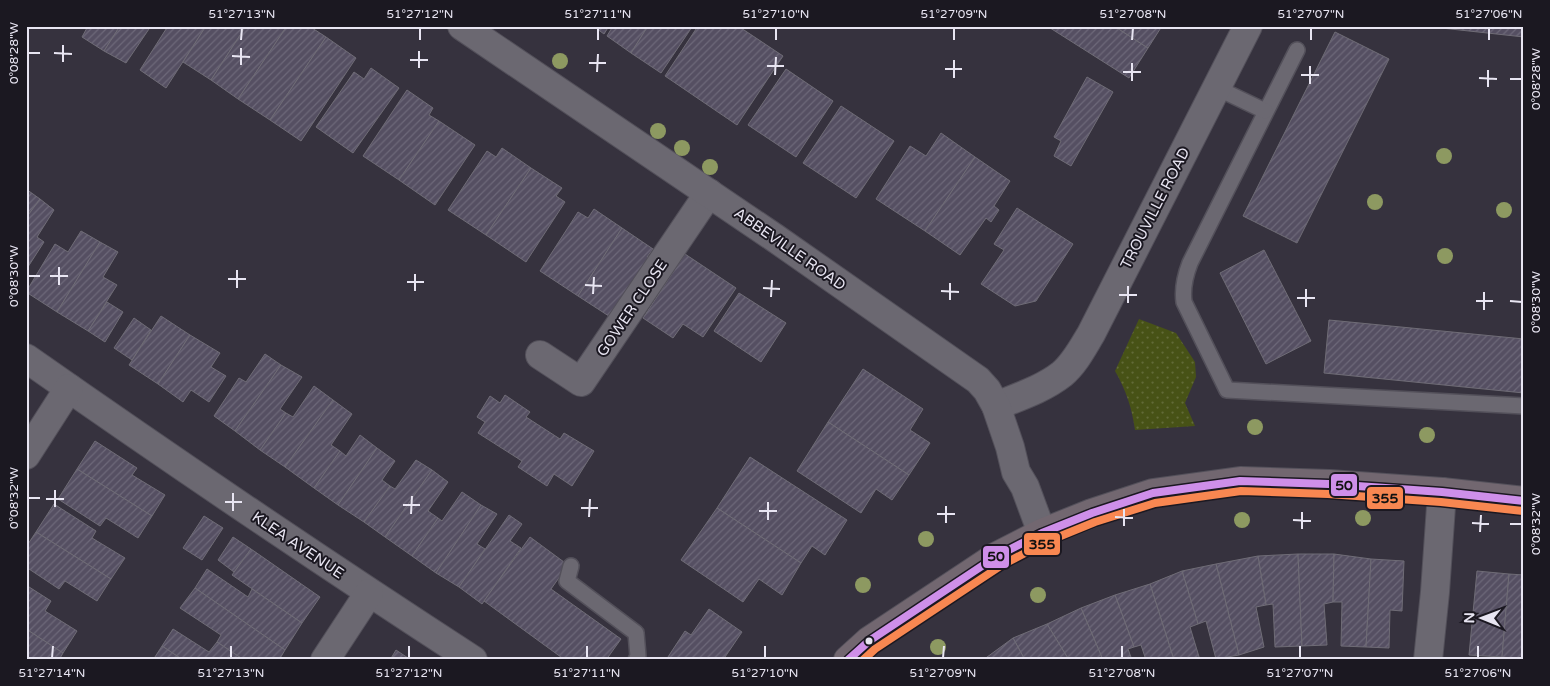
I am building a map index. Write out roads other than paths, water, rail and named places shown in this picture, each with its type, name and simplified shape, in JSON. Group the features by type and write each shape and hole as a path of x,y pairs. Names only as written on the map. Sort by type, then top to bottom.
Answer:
{"highway":[{"path":"848,660 869,641 996,556 1042,533 1153,492 1240,481 1329,484 1442,492 1524,501"}],"street":[{"name":"ABBEVILLE ROAD","path":"462,26 969,372 987,390 996,406 1010,447 1016,472 1025,487 1042,533"},
{"name":"TROUVILLE ROAD","path":"996,406 1047,384 1063,373 1077,357 1092,334 1248,26"},
{"name":"GOWER CLOSE","path":"540,355 581,382 709,193"},
{"name":"KLEA AVENUE","path":"26,358 369,593 473,660"},
{"path":"26,455 69,388"},
{"path":"1428,660 1442,492"},
{"path":"325,660 369,593"}],"lane":[{"path":"1297,50 1190,263 1184,280 1184,302 1226,390 1524,406"},
{"path":"1217,88 1265,111"},
{"path":"571,566 567,581 636,633 638,656 636,660"}]}
